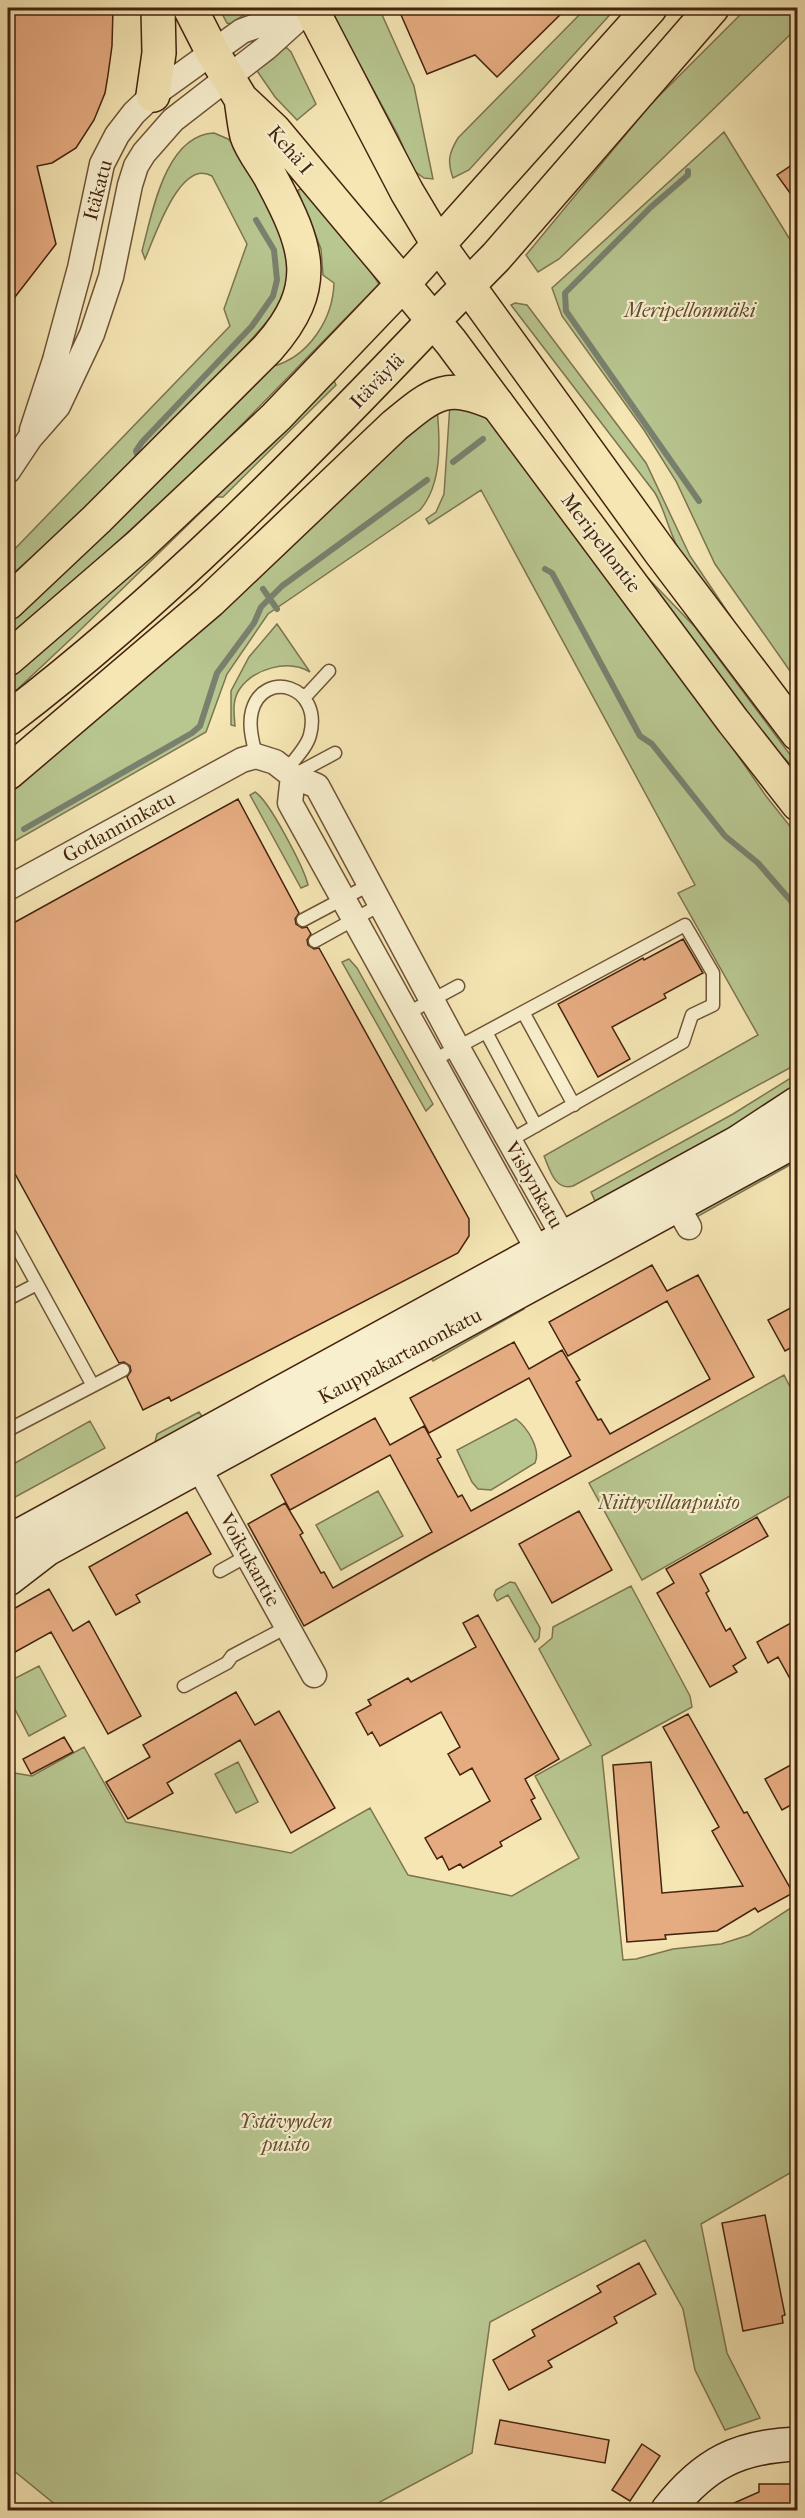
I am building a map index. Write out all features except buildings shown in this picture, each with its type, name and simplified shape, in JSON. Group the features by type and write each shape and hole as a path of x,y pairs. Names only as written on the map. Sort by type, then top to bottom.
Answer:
{"main road":[{"path":"153,95 159,68 158,8"},
{"name":"Kehä I","path":"190,8 227,77 403,284"},
{"path":"310,8 407,192 438,244 661,553 798,734"},
{"path":"8,659 140,545 276,417 403,284 650,8"},
{"name":"Itäväylä","path":"8,719 169,585 303,458 496,257 712,8"},
{"path":"8,603 104,512 268,348 286,327 296,309 305,270 304,253 292,218 247,137 227,77"},
{"name":"Meripellontie","path":"403,284 434,321 798,804"},
{"path":"8,774 210,601 394,426 423,403 442,393 456,391 476,395 497,404"},
{"name":"Kauppakartanonkatu","path":"8,1579 47,1549 192,1455 556,1252 737,1143 798,1103"},
{"name":"Kauppakartanonkatu","path":"556,1252 683,1216 798,1139"},
{"name":"Kauppakartanonkatu","path":"8,1542 192,1455"},
{"path":"668,2511 684,2489 702,2473 744,2451 772,2445 798,2444"}],"street":[{"name":"Itäkatu","path":"8,471 30,438 58,406 92,334 111,277 136,166 153,141 173,120 227,77 242,31 310,8"},
{"name":"Itäkatu","path":"30,438 55,360 80,268 102,164 117,135 134,113 153,95 227,77"},
{"name":"Gotlanninkatu","path":"8,888 231,765 256,756"},
{"name":"Visbynkatu","path":"256,756 275,762 317,786 509,1141 556,1252"},
{"name":"Visbynkatu","path":"290,772 290,803 432,1061 556,1252"},
{"name":"Voikukantie","path":"192,1455 314,1675"}],"lane":[{"path":"305,697 329,670"},
{"path":"256,756 251,731 252,710 259,698 270,690 281,686 294,689 305,697 310,706 310,735 290,772"},
{"path":"290,772 335,753"},
{"path":"303,920 348,909 375,895"},
{"path":"315,941 348,909 375,895"},
{"path":"432,1061 685,925 713,973 713,1005 692,1015 683,1041 574,1106 509,1141"},
{"path":"406,1014 458,986"},
{"path":"523,1012 574,1106"},
{"path":"486,1032 537,1126"},
{"path":"8,1231 92,1384"},
{"path":"8,1299 37,1284"},
{"path":"8,1430 92,1384 123,1370"},
{"path":"220,1571 247,1556"},
{"path":"184,1686 227,1663 232,1656 287,1627"}],"green space":[{"path":"219,8 253,8 231,24 227,23"},
{"path":"331,8 379,8 414,86 433,179 424,178 413,170 398,135"},
{"path":"586,8 616,8 469,170 453,178 450,157 458,138"},
{"path":"747,8 797,8 797,28 559,259 538,272 526,255 650,105"},
{"path":"283,48 291,52 316,104 297,120 275,97 255,68"},
{"name":"Meripellonmäki","path":"724,132 797,251 797,681 715,564 676,481 644,430 562,316 552,288"},
{"path":"214,133 228,139 241,151 288,248 289,269 284,298 272,316 212,384 71,522 8,578 8,556 230,326 224,309 247,244 212,176 200,173 189,178 170,203 145,259 142,251 156,198 172,161 183,147 197,137"},
{"path":"298,190 306,190 358,253 379,284 214,453 104,554 8,636 8,616 144,494 274,366 298,354 317,334 329,310 334,283 323,275 321,249 299,194"},
{"path":"515,303 527,305 646,463 690,556 733,620 681,553 655,493 511,305"},
{"path":"333,378 336,385 223,497 217,497 8,698 8,675"},
{"path":"450,404 484,414 679,671 766,796 797,835 797,1064 573,1186 567,1187 554,1178 544,1156 758,1035 678,893 695,885 481,490 429,524 426,519 436,512 444,494"},
{"path":"437,407 439,447 436,474 433,487 420,510 268,614 227,674 206,732 8,845 8,790 123,697 263,571"},
{"path":"625,547 645,575 695,627 794,760 790,764 754,726 619,551"},
{"path":"277,624 310,672 292,666 282,666 253,676 245,682 237,694 234,708 235,726 231,725 231,691 249,657"},
{"path":"255,792 269,808 285,835 308,885 301,888 250,795"},
{"path":"349,959 357,968 433,1104 426,1111 342,962"},
{"path":"797,1074 797,1088 778,1101 595,1201 591,1192 733,1114"},
{"path":"797,1153 797,1161 693,1219 689,1212"},
{"path":"520,1303 524,1309 433,1361 428,1354"},
{"name":"Niittyvillanpuisto","path":"784,1375 797,1400 797,1492 642,1580 589,1483"},
{"path":"199,1412 208,1425 160,1450 155,1442 157,1434"},
{"path":"516,1419 525,1428 535,1446 535,1463 491,1490 478,1489 472,1482 457,1450"},
{"path":"90,1421 105,1448 8,1501 8,1467"},
{"path":"378,1491 403,1536 341,1570 316,1525"},
{"path":"510,1582 515,1583 540,1628 539,1638 535,1642 508,1595 497,1601 494,1595 496,1590"},
{"name":"Ystävyyden puisto","path":"631,1586 690,1696 692,1707 602,1756 623,1960 636,1959 673,1949 721,1944 749,1935 797,1904 797,2169 701,2224 727,2353 760,2418 725,2430 695,2370 683,2309 645,2240 490,2322 472,2453 365,2510 62,2510 8,2466 8,1772 32,1776 84,1747 126,1822 291,1853 370,1808 408,1875 512,1896 579,1858 535,1776 591,1745 539,1649 552,1638 553,1627"},
{"path":"39,1666 66,1716 29,1736 8,1696 8,1682"},
{"path":"238,1762 258,1802 236,1813 215,1774"}],"waterway":[{"path":"688,171 688,175 651,207 565,293 566,311 699,501"},
{"path":"137,454 136,451 142,442 252,326 273,296 277,280 274,250 256,220"},
{"path":"453,462 483,439"},
{"path":"24,829 192,733 200,726 217,673 254,623 261,607 282,586 427,480"},
{"path":"545,569 552,573 640,736 652,744 725,836 758,863 798,909"},
{"path":"263,589 277,609"}]}
